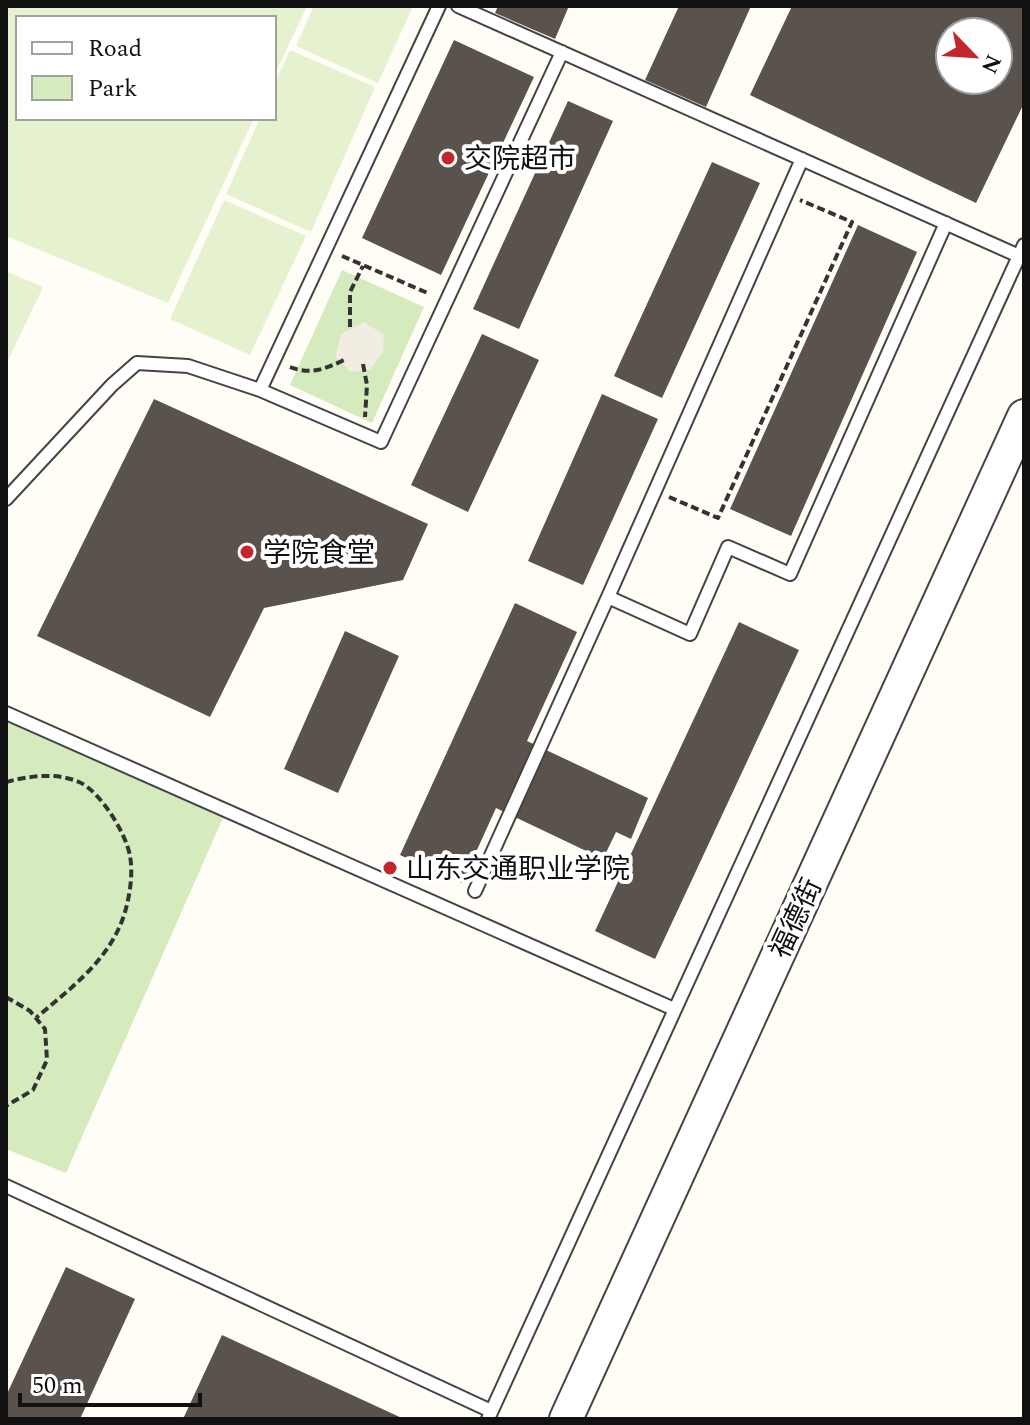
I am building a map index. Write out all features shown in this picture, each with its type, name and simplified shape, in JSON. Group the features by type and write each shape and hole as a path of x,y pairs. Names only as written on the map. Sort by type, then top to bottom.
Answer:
{"street":[{"name":"福德街","path":"566,1419 1024,416"}],"lane":[{"path":"260,390 439,6"},
{"path":"6,1186 489,1415 1021,250 946,223 458,6"},
{"path":"6,499 112,385 137,363 188,366 260,390 381,442 562,52"},
{"path":"475,891 802,159"},
{"path":"608,597 690,634 728,547 790,574 946,223"},
{"path":"6,713 674,1009"}],"path":[{"path":"656,491 718,518 852,222 786,195"},
{"path":"326,248 447,301"},
{"path":"350,327 350,292 363,266"},
{"path":"274,360 303,372 322,370 344,360"},
{"path":"363,364 367,385 364,435"},
{"path":"6,782 56,775 81,782 104,804 122,833 130,857 128,894 119,927 83,980 36,1018"},
{"path":"6,997 30,1011 45,1029 47,1060 33,1090 6,1106"}],"green space":[{"path":"6,6 307,6 276,72 276,16 16,16 16,120 253,120 168,303 6,236"},
{"path":"314,6 413,6 378,83 296,46"},
{"path":"290,50 375,87 311,232 226,194 259,120 276,120 276,81"},
{"path":"224,200 306,236 250,355 170,319"},
{"path":"342,270 424,307 372,423 290,385"},
{"path":"6,271 43,287 6,365"},
{"path":"6,714 227,809 66,1173 6,1149"}],"shaded area":[{"path":"364,322 384,335 383,351 371,369 351,372 335,357 341,334"}],"building":[{"path":"498,6 569,6 555,39 495,13"},
{"path":"679,6 751,6 706,107 645,80"},
{"path":"792,6 1024,6 1024,103 976,203 750,95"},
{"name":"交院超市","path":"454,40 534,77 441,275 362,238"},
{"path":"568,101 613,121 519,329 473,309"},
{"path":"712,162 760,183 662,398 614,376"},
{"path":"858,225 917,252 791,536 730,509"},
{"path":"482,334 539,360 468,512 411,485"},
{"path":"602,394 658,419 583,585 528,561"},
{"name":"学院食堂","path":"154,399 428,524 403,580 264,608 210,717 37,636"},
{"path":"515,603 577,632 527,741 648,798 631,839 616,832 603,859 496,808 462,883 400,855"},
{"path":"739,622 799,650 655,959 595,931"},
{"path":"345,631 399,656 338,793 284,769"},
{"path":"66,1267 135,1299 80,1419 6,1419 6,1396"},
{"path":"222,1335 404,1419 183,1419"}],"place":[{"name":"交院超市","path":"448,158"},
{"name":"学院食堂","path":"247,552"},
{"name":"山东交通职业学院","path":"390,868"}]}
